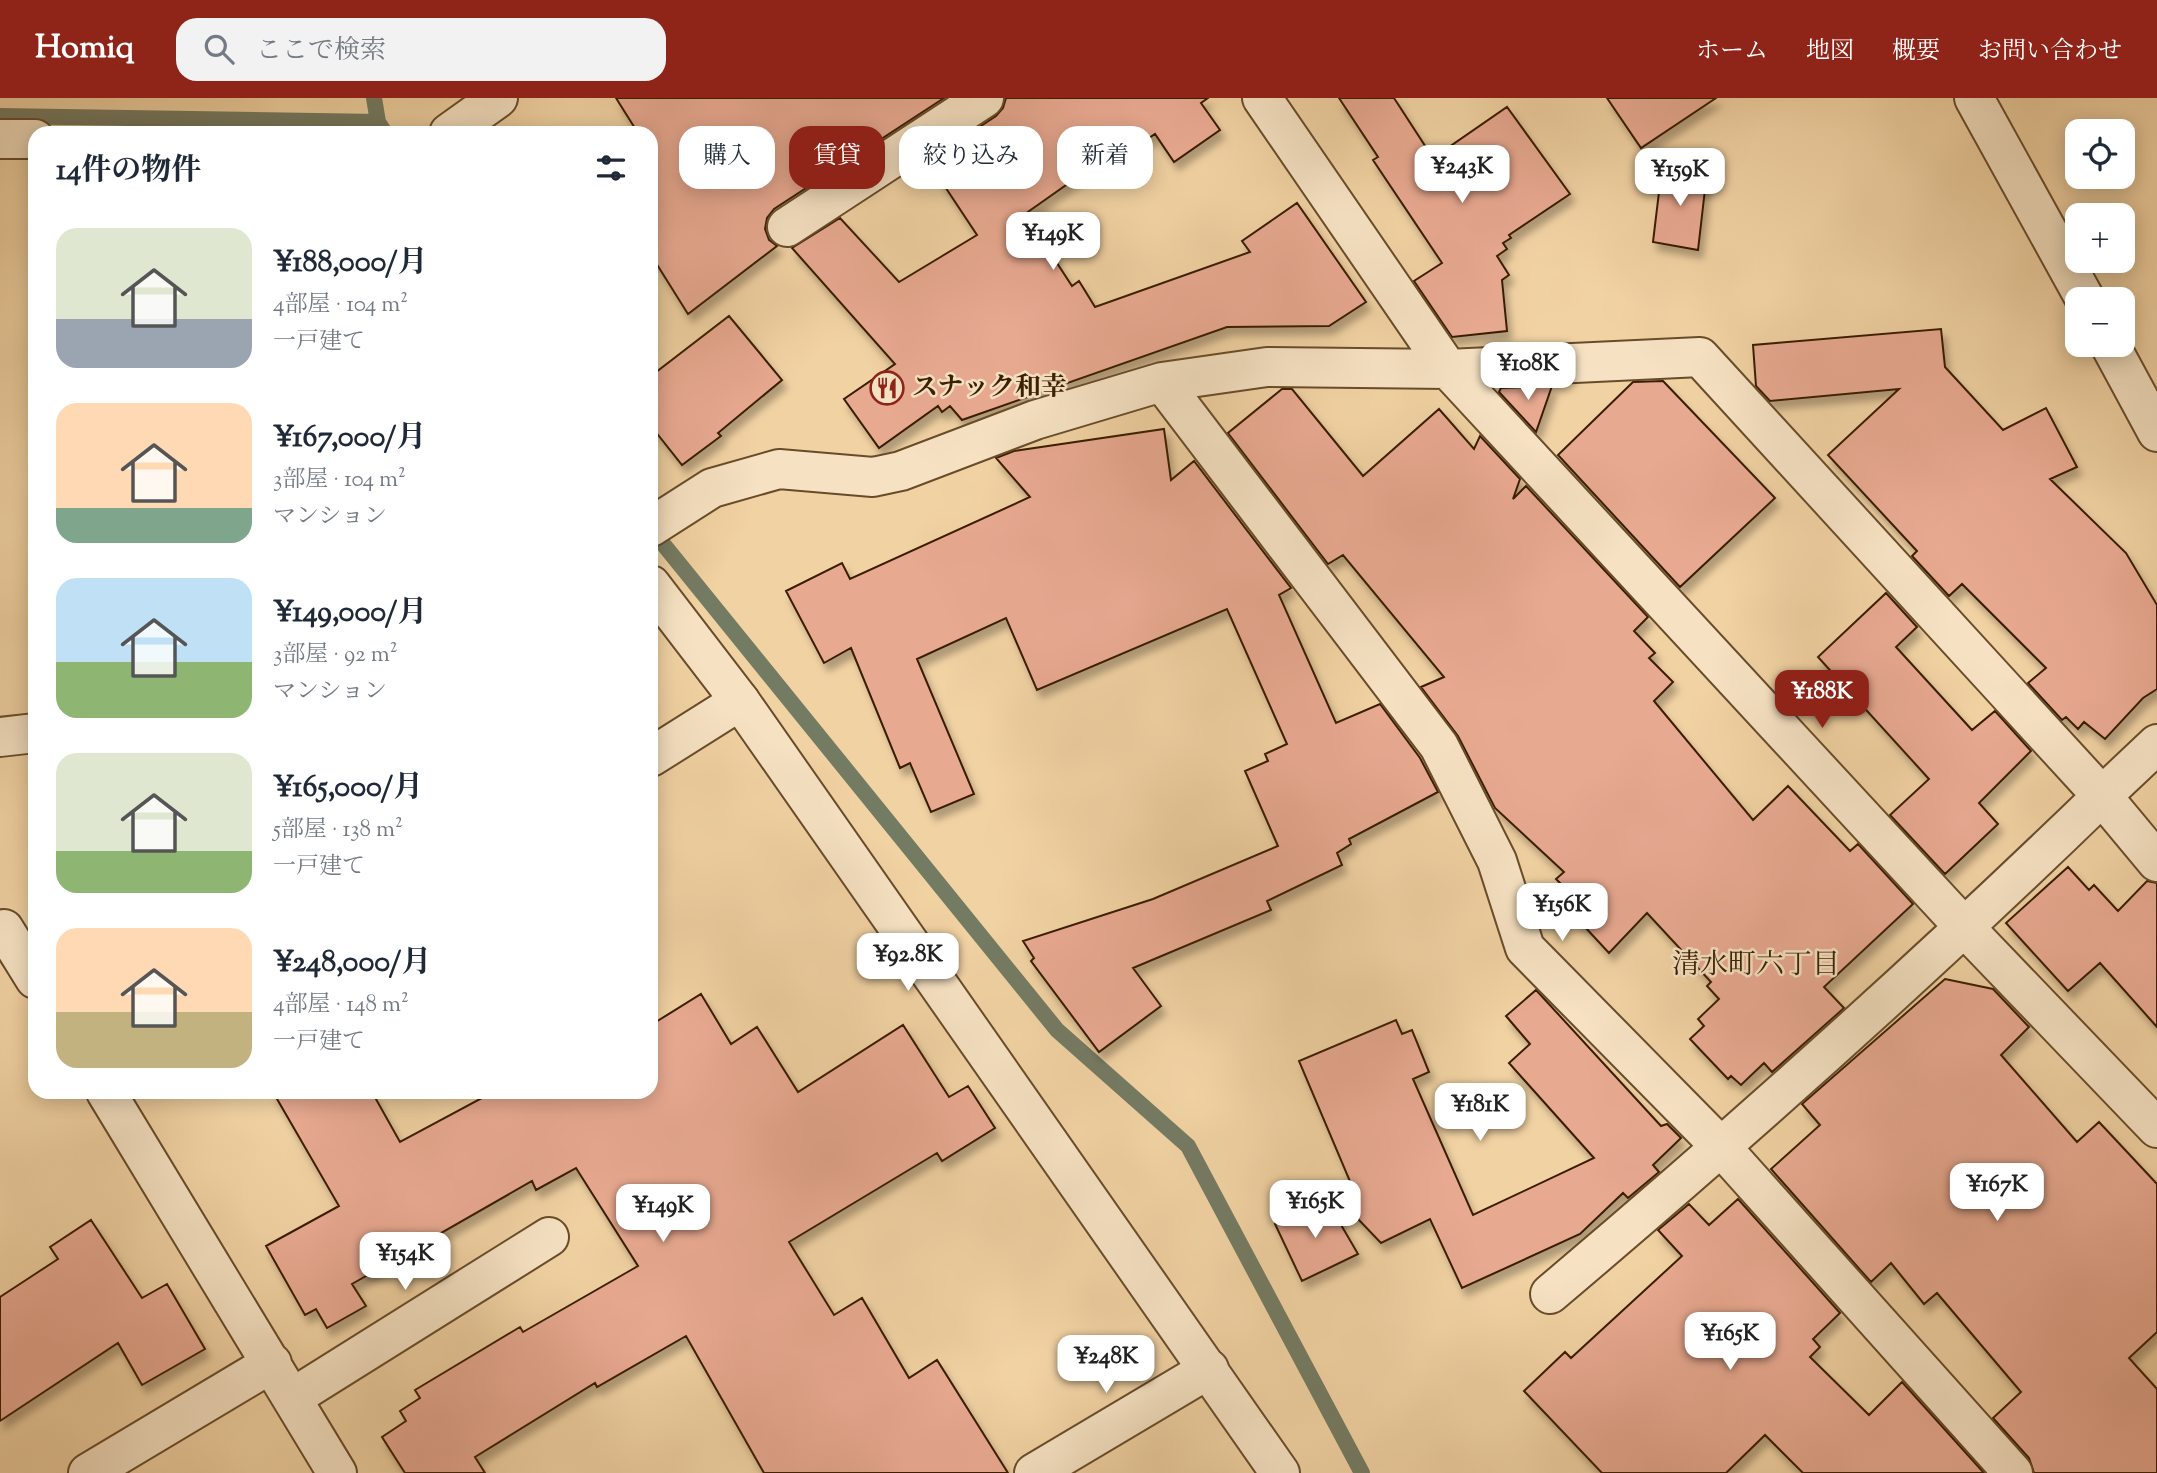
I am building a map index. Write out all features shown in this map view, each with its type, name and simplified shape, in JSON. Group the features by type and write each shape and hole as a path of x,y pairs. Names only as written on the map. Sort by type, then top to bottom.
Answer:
{"street":[{"path":"459,126 498,98"},
{"path":"787,227 984,98"},
{"path":"1262,98 1448,369 1965,928 2157,1128"},
{"path":"1974,98 2078,287"},
{"path":"0,139 28,139"},
{"path":"658,523 712,488 779,469 873,477 901,471 1035,420 1162,382 1267,367 1448,369 1700,357 2102,796 2157,862"},
{"path":"2116,357 2157,432"},
{"path":"1162,382 1439,746 1497,861 1525,948 1722,1149 2013,1473"},
{"path":"658,594 740,701 1280,1473"},
{"path":"658,753 740,701"},
{"path":"0,737 28,734"},
{"path":"1550,1294 1722,1149 1965,928 2157,744"},
{"path":"0,931 4,929 28,968"},
{"path":"113,1099 337,1473"},
{"path":"292,1398 549,1237"},
{"path":"88,1473 272,1363"},
{"path":"1034,1473 1209,1369"}],"building":[{"path":"616,98 944,98 885,137 885,126 789,126 789,189 805,189 774,209 767,218 765,229 769,240 777,246 688,314 658,266 658,126 634,126"},
{"path":"1006,98 1208,98 1201,103 1220,130 1174,162 1155,134 1153,135 1153,126 1057,126 1057,189 1061,189 1025,214 1072,286 1079,281 1095,307 1250,252 1242,241 1297,203 1366,302 1329,326 1227,327 962,420 950,406 942,412 938,406 879,448 844,399 895,364 792,248 840,218 899,282 977,235 947,189 1043,189 1043,126 981,126 1003,108"},
{"path":"1339,98 1394,98 1433,158 1507,107 1570,194 1509,235 1511,238 1503,243 1507,249 1497,256 1509,275 1502,280 1507,331 1452,337 1414,281 1442,263 1373,160 1378,157"},
{"path":"1607,98 1716,98 1641,148"},
{"path":"1662,167 1707,172 1698,250 1653,242"},
{"path":"729,316 782,380 718,433 721,436 682,465 658,435 658,371"},
{"path":"1941,329 1945,367 2003,430 2046,408 2077,467 2050,479 2126,553 2157,605 2157,689 2143,698 2105,739 2084,722 2078,729 2066,717 2062,720 2028,683 2046,668 1962,584 1949,596 1912,556 1917,551 1828,455 1899,389 1770,401 1756,386 1753,345"},
{"path":"1663,381 1775,498 1680,587 1558,455 1633,382"},
{"path":"1552,386 1536,432 1499,392 1501,388"},
{"path":"1282,389 1292,389 1363,476 1439,409 1474,449 1480,436 1520,479 1513,499 1526,486 1648,617 1634,631 1655,653 1649,658 1673,682 1654,701 1753,820 1788,786 1850,851 1858,844 1913,904 1824,987 1844,1008 1772,1072 1764,1063 1741,1085 1731,1076 1728,1079 1690,1039 1704,1026 1698,1019 1719,999 1707,986 1711,982 1647,913 1609,953 1559,899 1568,891 1556,879 1564,872 1495,808 1458,736 1421,687 1444,677 1343,555 1328,564 1228,433"},
{"path":"1164,429 1171,480 1194,461 1291,588 1279,595 1336,723 1380,704 1420,758 1438,792 1349,839 1351,844 1337,853 1342,865 1267,901 1271,910 1133,968 1161,1006 1099,1052 1031,961 1034,958 1023,941 1153,899 1278,846 1245,771 1268,761 1265,754 1287,744 1227,609 1037,690 1006,618 917,659 974,794 931,812 910,763 900,768 851,648 824,663 786,591 842,563 850,579 1030,497 996,458 1014,451"},
{"path":"1886,593 1917,627 1896,647 1972,730 1995,711 2031,751 1979,803 1998,824 1945,874 1890,815 1929,779 1818,657"},
{"path":"2068,867 2089,890 2094,885 2118,911 2147,881 2157,883 2157,1027 2100,963 2068,991 2006,923"},
{"path":"1945,979 1993,989 2029,1027 2001,1055 2077,1142 2099,1122 2157,1184 2157,1332 2129,1358 2157,1389 2157,1473 2034,1473 2029,1458 1993,1418 2021,1392 1937,1293 1924,1304 1891,1263 1871,1282 1771,1169 1820,1125 1802,1104"},
{"path":"1536,990 1661,1126 1667,1124 1681,1138 1653,1165 1659,1172 1628,1198 1623,1193 1580,1234 1462,1288 1430,1219 1381,1243 1335,1195 1352,1186 1299,1061 1396,1020 1402,1034 1412,1030 1429,1072 1413,1079 1473,1215 1594,1158 1509,1063 1530,1044 1506,1016"},
{"path":"701,994 731,1044 757,1027 798,1092 903,1025 949,1097 968,1086 995,1128 942,1161 937,1153 789,1242 834,1315 862,1298 909,1378 937,1360 1008,1473 764,1473 686,1336 597,1387 595,1383 475,1457 485,1473 405,1473 382,1437 406,1421 400,1411 420,1398 415,1390 520,1327 523,1332 638,1266 576,1168 536,1190 532,1181 352,1284 366,1306 327,1328 316,1309 305,1315 266,1246 339,1206 277,1099 376,1099 400,1142 480,1099 658,1099 658,1021"},
{"path":"1326,1199 1358,1254 1302,1281 1275,1224"},
{"path":"1738,1199 1840,1313 1813,1339 1820,1347 1810,1357 1869,1415 1902,1382 1984,1473 1803,1473 1765,1435 1726,1473 1602,1473 1524,1391 1565,1352 1571,1358 1682,1256 1658,1230 1689,1204 1709,1225"},
{"path":"91,1220 142,1298 167,1284 205,1349 142,1385 118,1343 0,1421 0,1297 58,1259 50,1247"}],"waterway":[{"path":"374,98 378,122"},
{"path":"0,116 378,122 381,126"},
{"path":"658,538 1057,1030 1188,1146 1362,1473"}],"place":[{"name":"スナック和幸","path":"887,388"}],"district":[{"name":"清水町六丁目","path":"1756,966"}]}
